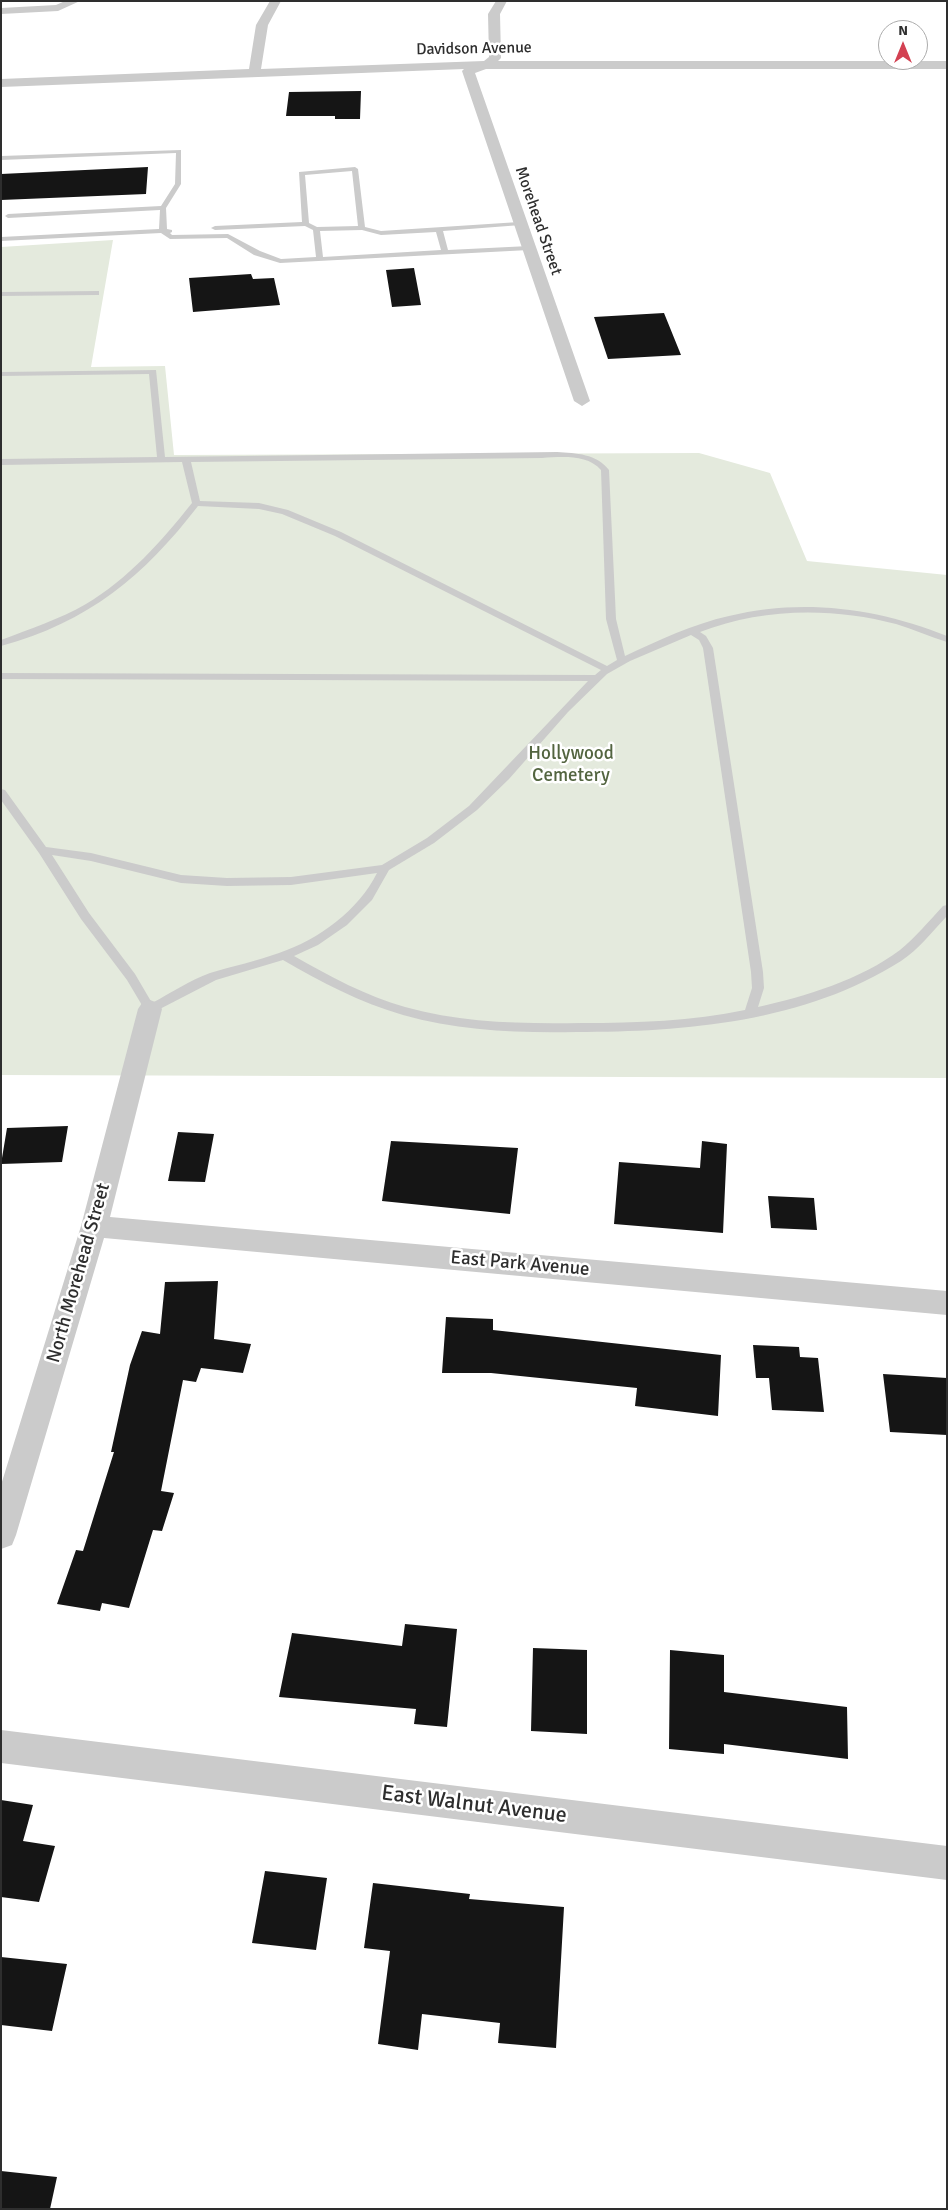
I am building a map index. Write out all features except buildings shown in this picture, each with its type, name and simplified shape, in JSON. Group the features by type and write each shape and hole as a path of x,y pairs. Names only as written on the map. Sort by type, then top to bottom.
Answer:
{"street":[{"path":"1,11 58,8 75,1"},
{"path":"254,72 262,25 276,1"},
{"path":"488,64 495,58 494,14 502,1"},
{"name":"Davidson Avenue","path":"1,83 488,64 947,65"},
{"name":"Morehead Street","path":"488,64 468,71 519,224 582,401"},
{"name":"North Morehead Street","path":"1,1535 94,1226 150,1010"},
{"name":"East Park Avenue","path":"94,1226 947,1302"},
{"name":"East Walnut Avenue","path":"1,1746 947,1863"}],"lane":[{"path":"1,158 179,151 178,184 164,208 163,231"},
{"path":"306,224 301,173 354,169 359,193 362,228"},
{"path":"8,216 164,208"},
{"path":"1,239 306,224 316,229 362,228 381,233 519,224"},
{"path":"439,228 445,252"},
{"path":"316,229 320,259"},
{"path":"163,231 170,237 228,236 263,256 280,261 529,248"},
{"path":"1,294 96,292"},
{"path":"1,374 153,372 161,460"},
{"path":"1,462 542,455 577,456 592,460 605,470 611,619 622,661"},
{"path":"186,461 196,503"},
{"path":"1,643 50,624 101,598 117,586 155,549 196,503"},
{"path":"196,503 259,506 285,512 347,538 606,669"},
{"path":"43,850 91,858 181,879 228,882 291,881 385,868 414,852 474,807 557,715 606,669 692,631 733,617 774,612 820,610 882,618 947,639"},
{"path":"692,631 703,638 708,648 753,942 758,988 750,1014"},
{"path":"1,676 597,678"},
{"path":"1,792 43,850 85,916 131,977 150,1010 212,977 284,956 306,946 335,927 358,906 380,881 385,868"},
{"path":"284,956 363,996 404,1011 458,1022 513,1028 602,1028 694,1023 750,1014 798,1002 842,986 896,958 947,909"}],"green space":[{"name":"Hollywood Cemetery","path":"113,240 91,367 165,366 174,455 699,453 770,473 807,561 947,575 947,1078 1,1075 1,247"}]}
